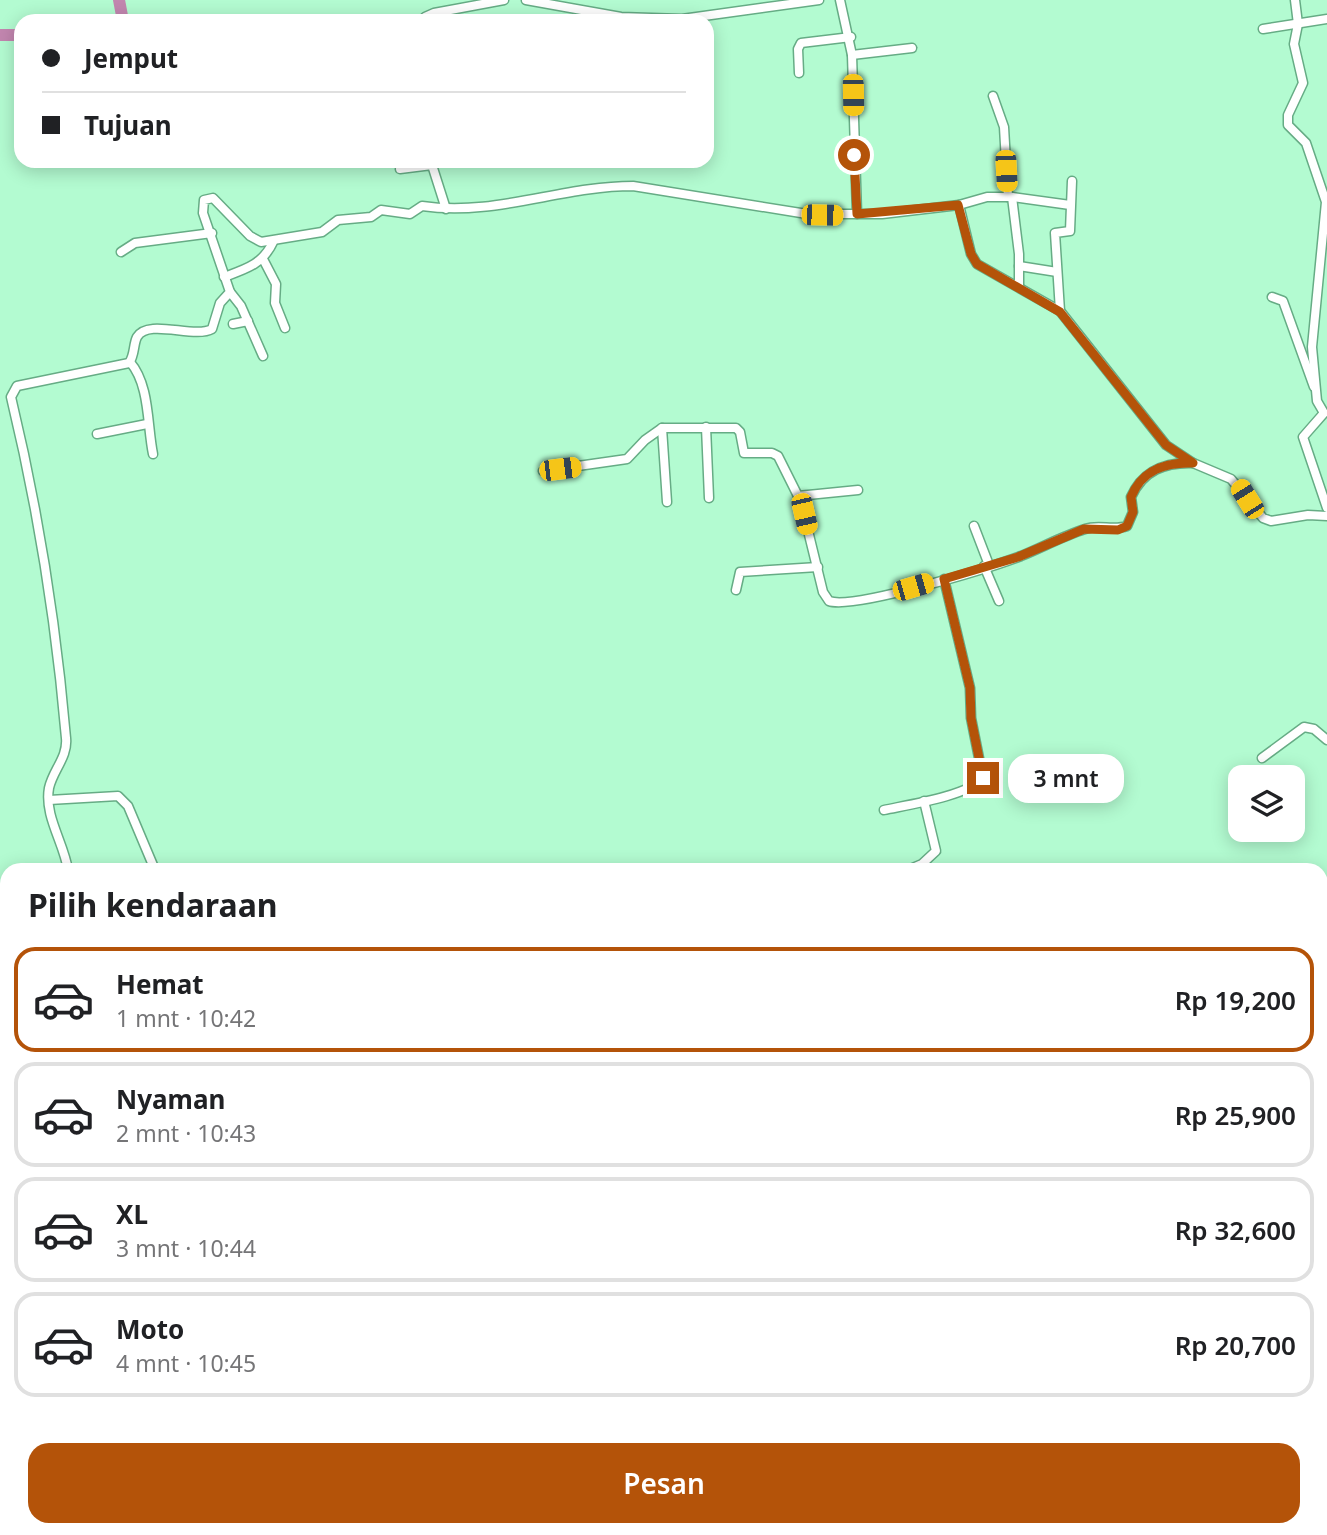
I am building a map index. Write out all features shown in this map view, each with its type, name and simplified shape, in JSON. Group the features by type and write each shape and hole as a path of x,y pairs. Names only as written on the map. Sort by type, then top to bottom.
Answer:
{"street":[{"path":"431,14 504,0"},
{"path":"526,0 604,14"},
{"path":"714,15 819,0"},
{"path":"840,0 852,55 857,214"},
{"path":"1295,0 1298,24 1294,44 1303,83 1288,115 1288,125 1306,143 1326,202 1313,322 1318,405 1325,412 1303,437 1327,508"},
{"path":"1264,29 1327,19"},
{"path":"799,74 798,49 802,43 850,37"},
{"path":"852,55 912,48"},
{"path":"993,96 1004,127 1019,287"},
{"path":"400,169 406,168"},
{"path":"434,168 446,209"},
{"path":"1060,312 1055,233 1069,232 1072,181"},
{"path":"264,356 224,276 202,205 203,201 211,197 250,236 261,242 274,242 322,232 338,220 371,217 381,210 411,214 420,206 446,209 496,208 532,198 633,186 807,214 857,214 958,205 987,197 1010,197 1070,205"},
{"path":"958,205 973,259 1060,312 1166,445 1193,463 1231,479 1263,518 1271,521 1308,515 1327,516"},
{"path":"121,252 135,243 212,233"},
{"path":"224,276 245,270 263,259 274,242"},
{"path":"263,259 276,284 275,303 285,328"},
{"path":"1019,266 1057,272"},
{"path":"153,454 146,401 130,362 136,339 144,332 164,329 201,333 212,330 220,303 230,292"},
{"path":"1272,297 1283,301 1303,352 1311,383 1316,388"},
{"path":"233,324 248,321"},
{"path":"66,863 53,824 49,800 49,789 67,743 61,680 30,478 11,397 17,386 130,362"},
{"path":"97,434 147,424"},
{"path":"706,427 709,498"},
{"path":"543,471 627,459 645,440 662,428 736,428 746,454 776,454 798,496 823,592 835,603 855,603 1018,557 1091,527 1118,530 1127,526 1133,512 1131,497 1144,476 1164,464 1193,463"},
{"path":"662,428 667,502"},
{"path":"798,496 858,490"},
{"path":"974,526 999,601"},
{"path":"736,590 740,572 818,567"},
{"path":"884,810 975,785 983,776 971,718 970,688 944,579"},
{"path":"1262,758 1304,727 1314,729 1327,740"},
{"path":"49,800 118,796 128,806 152,863"},
{"path":"924,801 936,847 934,855 927,863"}],"waterway":[{"path":"119,0 122,14"},
{"path":"0,35 14,35"}],"route":[{"path":"854,155 857,214 882,214 958,205 971,254 977,264 1060,312 1166,445 1193,463 1164,464 1144,476 1131,497 1132,520 1127,526 1118,530 1091,527 1084,529 1018,557 944,579 970,688 969,706 983,778"}]}
